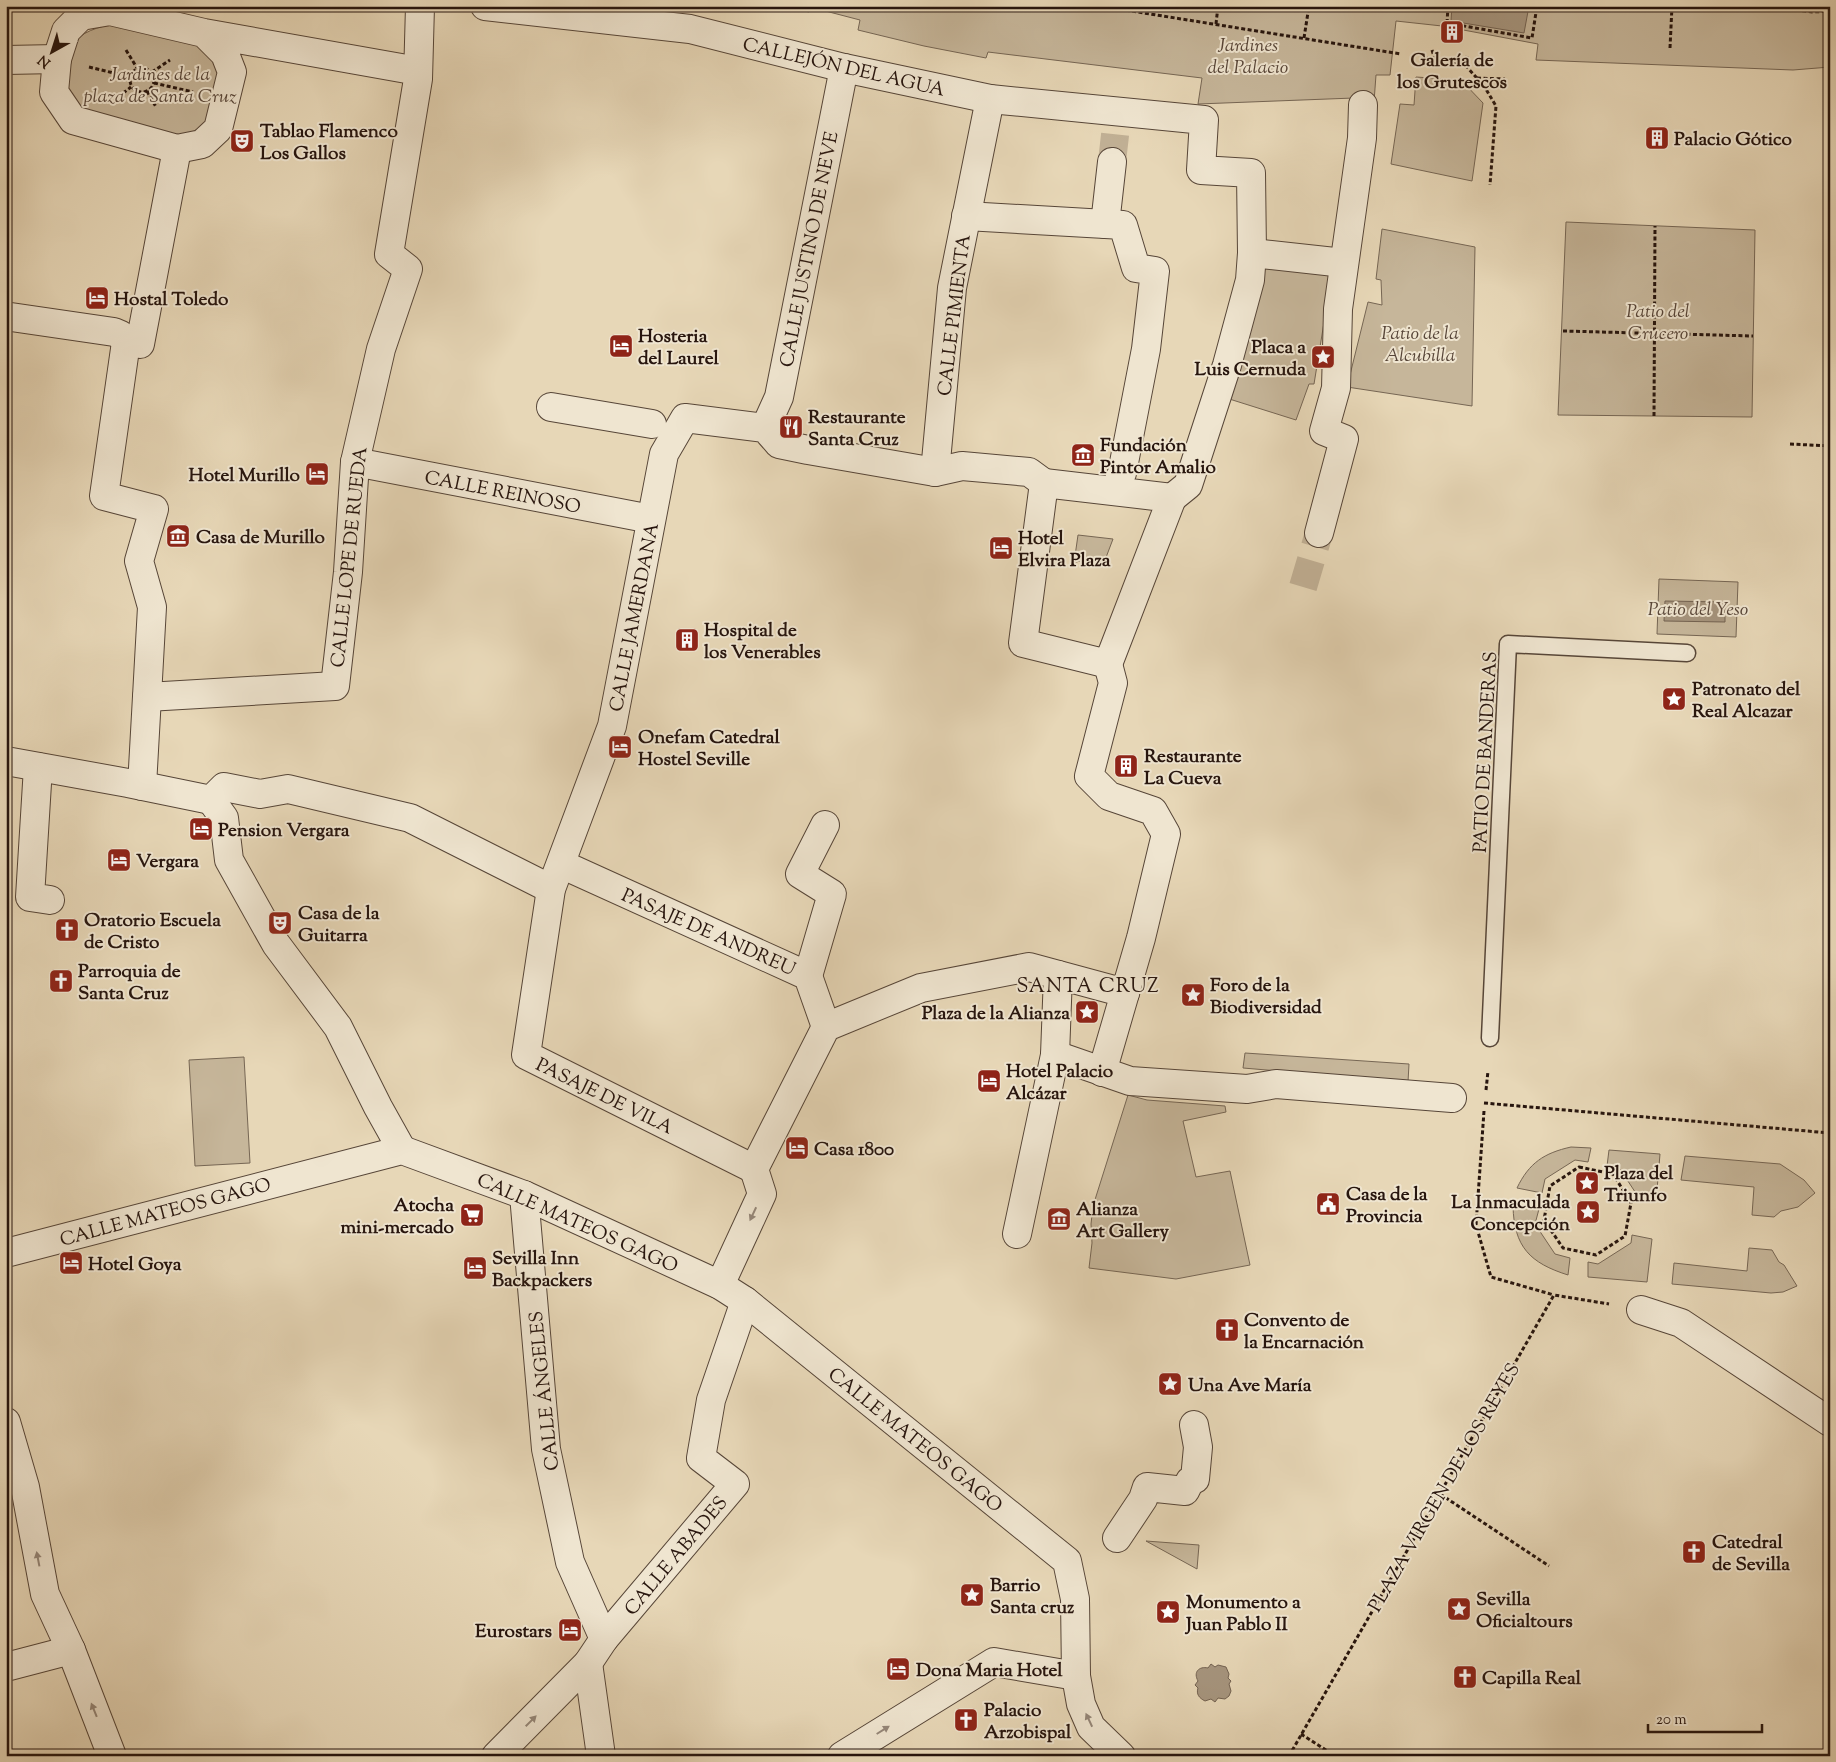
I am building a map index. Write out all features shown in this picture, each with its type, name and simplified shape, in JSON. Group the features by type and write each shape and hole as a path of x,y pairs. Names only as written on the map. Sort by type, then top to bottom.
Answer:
{"street":[{"path":"204,33 224,54 232,72 218,129 202,144 177,149 73,120 54,92 57,59 66,31 81,11 110,11 204,33 418,75 420,6"},
{"name":"CALLEJÓN DEL AGUA","path":"485,6 690,29 844,68 990,99 1117,114 1204,120 1201,170 1251,173 1252,253"},
{"path":"6,60 57,59"},
{"name":"CALLE JUSTINO DE NEVE","path":"765,428 778,397 844,68"},
{"name":"CALLE LOPE DE RUEDA","path":"148,698 335,686 348,572 355,462 381,349 408,269 389,254 418,75"},
{"name":"CALLE PIMIENTA","path":"935,472 952,288 990,99"},
{"path":"1319,533 1344,439 1324,431 1336,388 1338,309 1362,138 1363,105"},
{"path":"126,342 140,344 177,149"},
{"path":"1105,224 1112,162"},
{"path":"966,216 1123,225 1136,268 1155,271 1146,350 1122,473 1115,490"},
{"path":"1102,1072 1141,938 1166,834 1153,810 1109,796 1089,776 1113,683 1108,664 1172,498 1188,485 1224,374 1250,280 1252,253 1344,262"},
{"path":"6,318 11,317 114,332 121,335 126,342 104,496 154,509 139,561 152,607 142,786"},
{"path":"551,407 652,424"},
{"name":"CALLE JAMERDANA","path":"551,889 612,726 664,454 685,418 765,428"},
{"path":"765,428 779,444 935,472 962,466 1029,472 1044,483 1172,498"},
{"name":"CALLE REINOSO","path":"355,462 651,519"},
{"path":"1044,483 1023,642 1108,664"},
{"path":"6,761 211,800 224,818 228,860 276,944 338,1027 402,1150"},
{"path":"38,767 30,897 50,900"},
{"path":"211,800 224,787 260,794 288,789 410,818 551,889"},
{"path":"808,976 832,894 800,874 825,825"},
{"name":"PASAJE DE ANDREU","path":"561,864 808,976 826,1027"},
{"name":"PASAJE DE VILA","path":"551,889 526,1055 754,1169"},
{"path":"720,1286 762,1194 754,1169 826,1027 921,988 1030,967 1125,993"},
{"path":"1017,1234 1055,1056 1058,974"},
{"path":"1055,1056 1130,1081 1247,1089 1276,1084 1452,1098"},
{"name":"CALLE MATEOS GAGO","path":"6,1253 402,1150 524,1195 720,1286 745,1301 1067,1561 1075,1599 1076,1676"},
{"name":"CALLE ÁNGELES","path":"524,1195 546,1449 570,1562 604,1639"},
{"name":"CALLE ABADES","path":"496,1756 588,1663 604,1639 735,1484 701,1458 711,1400 745,1301"},
{"path":"1641,1310 1681,1323 1830,1422"},
{"path":"6,1422 25,1487 45,1594 71,1650 112,1756"},
{"path":"1117,1538 1142,1499 1147,1487 1185,1491 1190,1482 1195,1480 1198,1448 1194,1425"},
{"path":"6,1668 71,1650"},
{"path":"842,1756 994,1662 1076,1676 1081,1704 1091,1727 1122,1756"},
{"path":"588,1663 601,1756"}],"lane":[{"name":"PATIO DE BANDERAS","path":"1490,1038 1508,644 1687,653"}],"path":[{"path":"1100,6 1401,54"},
{"path":"1216,24 1218,6"},
{"path":"1304,38 1309,6"},
{"path":"1448,6 1447,23 1470,29 1532,38 1537,6"},
{"path":"1670,48 1672,6"},
{"path":"1756,6 1813,12 1830,11"},
{"path":"124,47 137,68"},
{"path":"1432,50 1435,60"},
{"path":"1466,66 1467,56"},
{"path":"152,72 172,58"},
{"path":"1427,58 1466,66 1484,86 1496,106 1490,185"},
{"path":"88,67 130,77"},
{"path":"131,87 142,93 152,88 154,83 152,72 148,68 137,68"},
{"path":"131,87 130,77 137,68"},
{"path":"1477,78 1505,79"},
{"path":"154,83 196,92"},
{"path":"112,102 131,87"},
{"path":"147,92 160,114"},
{"path":"1654,416 1655,226"},
{"path":"1563,331 1753,336"},
{"path":"1790,444 1830,446"},
{"path":"1488,1071 1476,1225 1491,1277 1554,1295 1641,1310"},
{"path":"1452,1098 1485,1103 1830,1133"},
{"path":"1579,1167 1613,1174 1632,1203 1625,1236 1596,1255 1563,1248 1544,1220 1550,1186 1579,1167"},
{"name":"PLAZA VIRGEN DE LOS REYES","path":"1288,1756 1554,1295"},
{"path":"1440,1494 1549,1566"},
{"path":"1301,1734 1335,1756"}],"green space":[{"name":"Jardines del Palacio","path":"784,6 1830,6 1830,67 1793,70 1536,60 1538,44 1442,26 1396,21 1390,75 1376,75 1374,102 1354,98 1198,104 1202,78 988,52 986,58 924,46 858,30 860,20 810,7 809,12"},
{"name":"Jardines de la plaza de Santa Cruz","path":"115,24 194,42 213,61 219,75 209,119 201,127 189,134 174,137 88,115 66,90 69,55 74,42 90,31"},
{"path":"1416,77 1461,80 1483,103 1472,181 1391,164 1400,104 1414,105"},
{"name":"Patio del Crucero","path":"1566,222 1755,230 1752,417 1558,415"},
{"name":"Patio de la Alcubilla","path":"1382,229 1475,247 1472,406 1347,387 1368,302 1382,305 1381,280 1376,279"},
{"path":"1262,261 1333,267 1314,384 1309,384 1296,420 1223,397"},
{"path":"1078,535 1113,539 1102,568 1089,560 1074,563"},
{"name":"Patio del Yeso","path":"1659,579 1738,582 1736,637 1657,634"},
{"path":"1245,1053 1409,1064 1408,1082 1243,1068"},
{"path":"244,1057 250,1163 195,1166 189,1060"},
{"path":"1128,1095 1147,1100 1225,1106 1226,1112 1183,1121 1196,1177 1230,1171 1250,1265 1176,1279 1089,1268 1093,1206"},
{"path":"1571,1147 1591,1148 1588,1162 1575,1160 1545,1179 1542,1193 1517,1188 1527,1172 1538,1160 1553,1152"},
{"path":"1609,1150 1660,1154 1656,1202 1641,1201 1620,1169 1607,1166"},
{"path":"1685,1156 1780,1164 1804,1180 1815,1193 1798,1207 1781,1211 1774,1217 1752,1215 1754,1187 1681,1180"},
{"path":"1513,1206 1539,1209 1535,1224 1555,1254 1570,1258 1568,1275 1544,1265 1534,1259 1527,1251 1521,1243 1517,1232"},
{"path":"1632,1235 1652,1239 1647,1282 1588,1277 1588,1262 1598,1264 1631,1243"},
{"path":"1749,1248 1772,1250 1797,1286 1783,1292 1771,1293 1672,1284 1674,1263 1747,1271"},
{"path":"1146,1541 1199,1545 1197,1569"}],"shaded area":[{"path":"1452,6 1529,6 1524,33 1451,21"},
{"path":"1665,601 1725,602 1725,622 1664,621"},
{"path":"1211,1664 1215,1667 1218,1665 1226,1667 1229,1674 1228,1678 1231,1681 1229,1684 1231,1691 1229,1696 1225,1699 1218,1698 1215,1702 1211,1699 1205,1701 1201,1699 1198,1696 1198,1688 1195,1685 1198,1681 1196,1675 1198,1670 1208,1668"}],"tunnel":[{"path":"1112,162 1117,117"},
{"path":"1303,587 1319,533"}],"place":[{"name":"Galería de los Grutescos","path":"1452,32"},
{"name":"Palacio Gótico","path":"1657,138"},
{"name":"Tablao Flamenco Los Gallos","path":"242,141"},
{"name":"Hostal Toledo","path":"97,298"},
{"name":"Hosteria del Laurel","path":"621,346"},
{"name":"Placa a Luis Cernuda","path":"1323,357"},
{"name":"Restaurante Santa Cruz","path":"791,427"},
{"name":"Fundación Pintor Amalio","path":"1083,455"},
{"name":"Hotel Murillo","path":"317,474"},
{"name":"Casa de Murillo","path":"178,536"},
{"name":"Hotel Elvira Plaza","path":"1001,548"},
{"name":"Hospital de los Venerables","path":"687,640"},
{"name":"Patronato del Real Alcazar","path":"1674,699"},
{"name":"Onefam Catedral Hostel Seville","path":"620,747"},
{"name":"Restaurante La Cueva","path":"1126,766"},
{"name":"Pension Vergara","path":"201,829"},
{"name":"Vergara","path":"119,860"},
{"name":"Casa de la Guitarra","path":"280,923"},
{"name":"Oratorio Escuela de Cristo","path":"67,930"},
{"name":"Parroquia de Santa Cruz","path":"61,981"},
{"name":"Foro de la Biodiversidad","path":"1193,995"},
{"name":"Plaza de la Alianza","path":"1087,1012"},
{"name":"Hotel Palacio Alcázar","path":"989,1081"},
{"name":"Casa 1800","path":"797,1148"},
{"name":"Plaza del Triunfo","path":"1587,1183"},
{"name":"Casa de la Provincia","path":"1328,1204"},
{"name":"La Inmaculada Concepción","path":"1588,1212"},
{"name":"Atocha mini-mercado","path":"472,1215"},
{"name":"Alianza Art Gallery","path":"1059,1219"},
{"name":"Hotel Goya","path":"71,1263"},
{"name":"Sevilla Inn Backpackers","path":"475,1268"},
{"name":"Convento de la Encarnación","path":"1227,1330"},
{"name":"Una Ave María","path":"1170,1384"},
{"name":"Catedral de Sevilla","path":"1694,1552"},
{"name":"Barrio Santa cruz","path":"972,1595"},
{"name":"Sevilla Oficialtours","path":"1459,1609"},
{"name":"Monumento a Juan Pablo II","path":"1168,1612"},
{"name":"Eurostars","path":"570,1630"},
{"name":"Dona Maria Hotel","path":"898,1669"},
{"name":"Capilla Real","path":"1465,1677"},
{"name":"Palacio Arzobispal","path":"966,1720"}],"district":[{"name":"SANTA CRUZ","path":"1088,985"}]}
